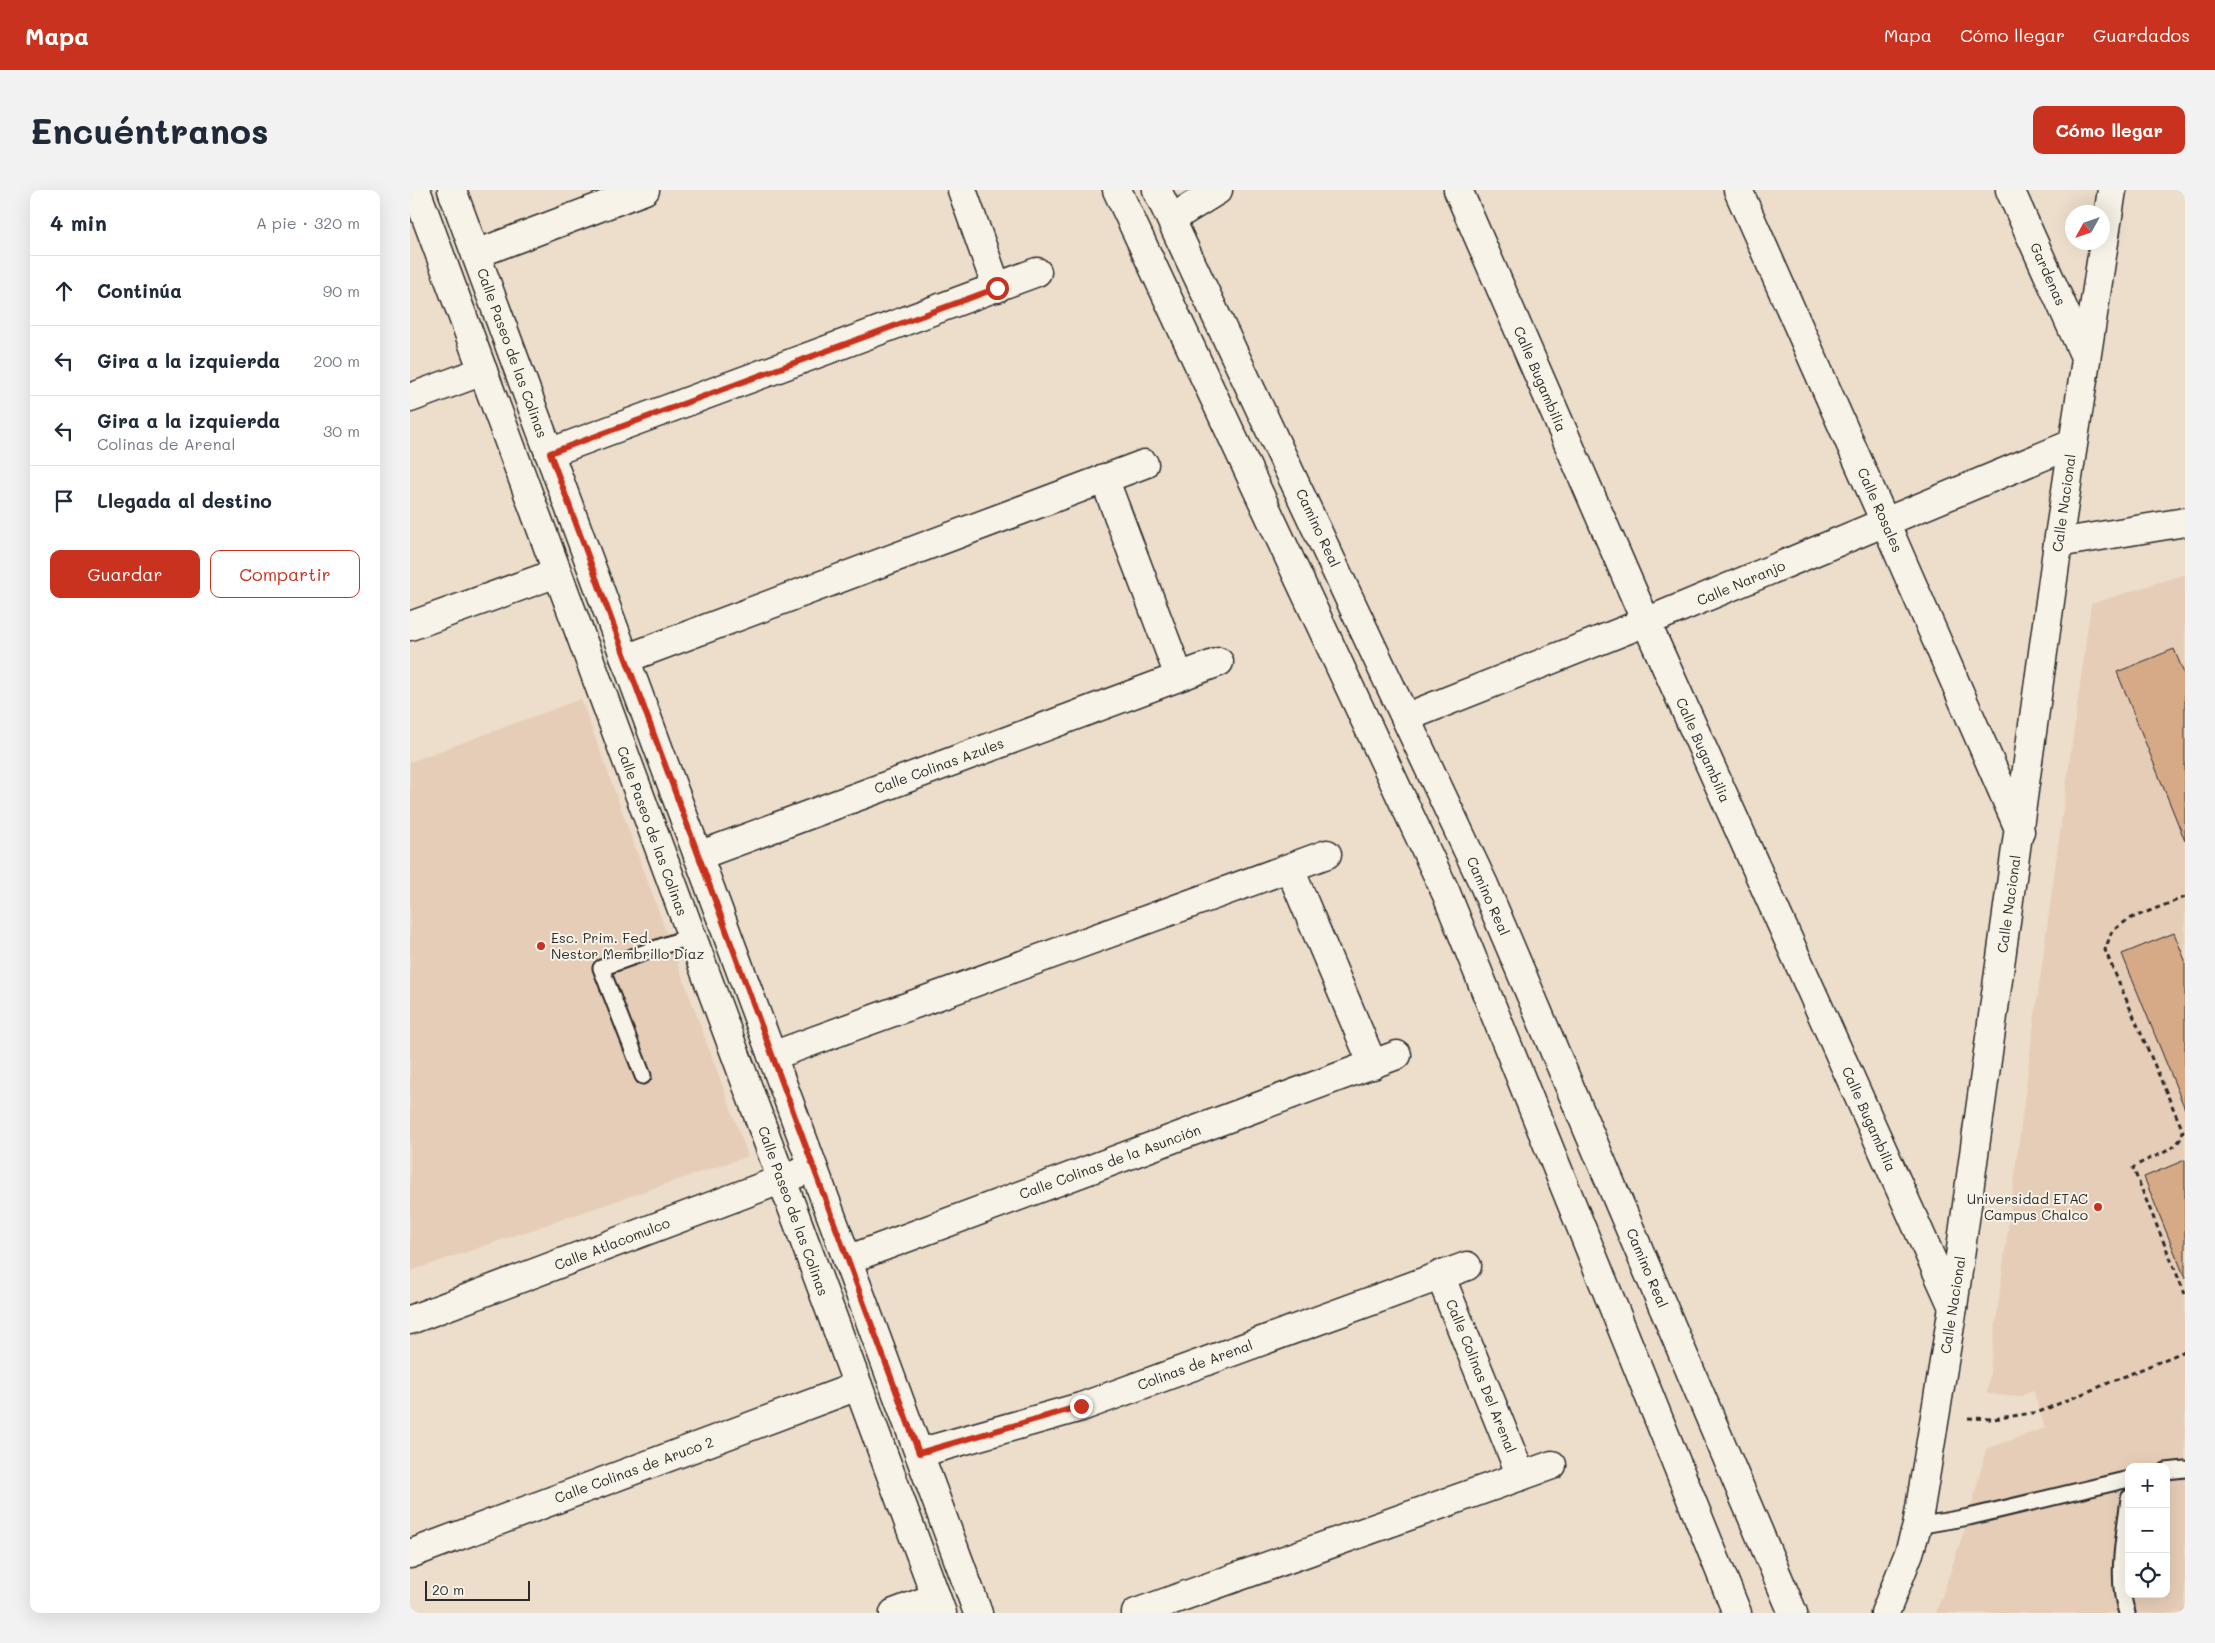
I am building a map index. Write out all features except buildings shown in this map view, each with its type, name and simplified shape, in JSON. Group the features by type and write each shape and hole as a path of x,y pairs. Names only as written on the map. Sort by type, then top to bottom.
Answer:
{"street":[{"name":"Calle Paseo de las Colinas","path":"416,190 939,1605"},
{"name":"Calle Paseo de las Colinas","path":"452,190 978,1613"},
{"path":"476,254 645,190"},
{"path":"962,190 997,288"},
{"path":"1116,190 1446,893 1737,1613"},
{"name":"Camino Real","path":"1157,190 1407,717 1484,885 1793,1613"},
{"path":"1171,219 1218,190"},
{"name":"Calle Bugambilia","path":"1458,190 1646,622 1953,1307"},
{"name":"Calle Rosales","path":"1738,190 1886,522 2020,831"},
{"name":"Gardenas","path":"2010,190 2086,359"},
{"name":"Calle Nacional","path":"1885,1613 1909,1553 1917,1526 1953,1307 2072,444 2112,190"},
{"path":"550,453 1037,272"},
{"path":"410,398 482,371"},
{"name":"Calle Naranjo","path":"1407,717 1646,622 2072,444"},
{"path":"625,659 1144,464"},
{"path":"1104,478 1179,676"},
{"path":"2058,543 2185,522"},
{"path":"410,626 557,573"},
{"name":"Calle Colinas Azules","path":"698,856 1219,662"},
{"path":"772,1056 1327,854"},
{"name":"Calle Colinas de la Asunción","path":"848,1260 1385,1060 1290,869"},
{"name":"Calle Atlacomulco","path":"410,1320 814,1168"},
{"name":"Colinas de Arenal","path":"919,1453 1081,1406 1466,1266"},
{"name":"Calle Colinas Del Arenal","path":"1440,1276 1521,1476"},
{"name":"Calle Colinas de Aruco 2","path":"410,1554 858,1386"},
{"path":"1136,1613 1552,1465"},
{"path":"894,1613 939,1605"}],"lane":[{"path":"643,1076 601,968 691,936"},
{"path":"2170,1471 2185,1469"},
{"path":"1917,1526 1969,1517 2125,1480"},
{"path":"2128,1508 2122,1578 2124,1602 2128,1613"}],"path":[{"path":"2185,897 2129,919 2112,931 2104,950 2183,1131 2182,1139 2176,1145 2140,1162 2133,1168 2185,1294"},
{"path":"1935,1418 1993,1419 2039,1412 2185,1351"}],"shaded area":[{"name":"Universidad ETAC Campus Chalco","path":"2185,574 2185,1613 1936,1613 1969,1517 1986,1449 2045,1428 2033,1390 2019,1397 1987,1394 2034,1023 2091,604"},
{"name":"Esc. Prim. Fed. Nestor Membrillo Díaz","path":"581,699 748,1156 410,1271 410,762"}],"place":[{"name":"Esc. Prim. Fed. Nestor Membrillo Díaz","path":"541,946"},
{"name":"Universidad ETAC Campus Chalco","path":"2098,1207"}],"route":[{"path":"997,288 550,453 919,1453 1081,1406"}]}
